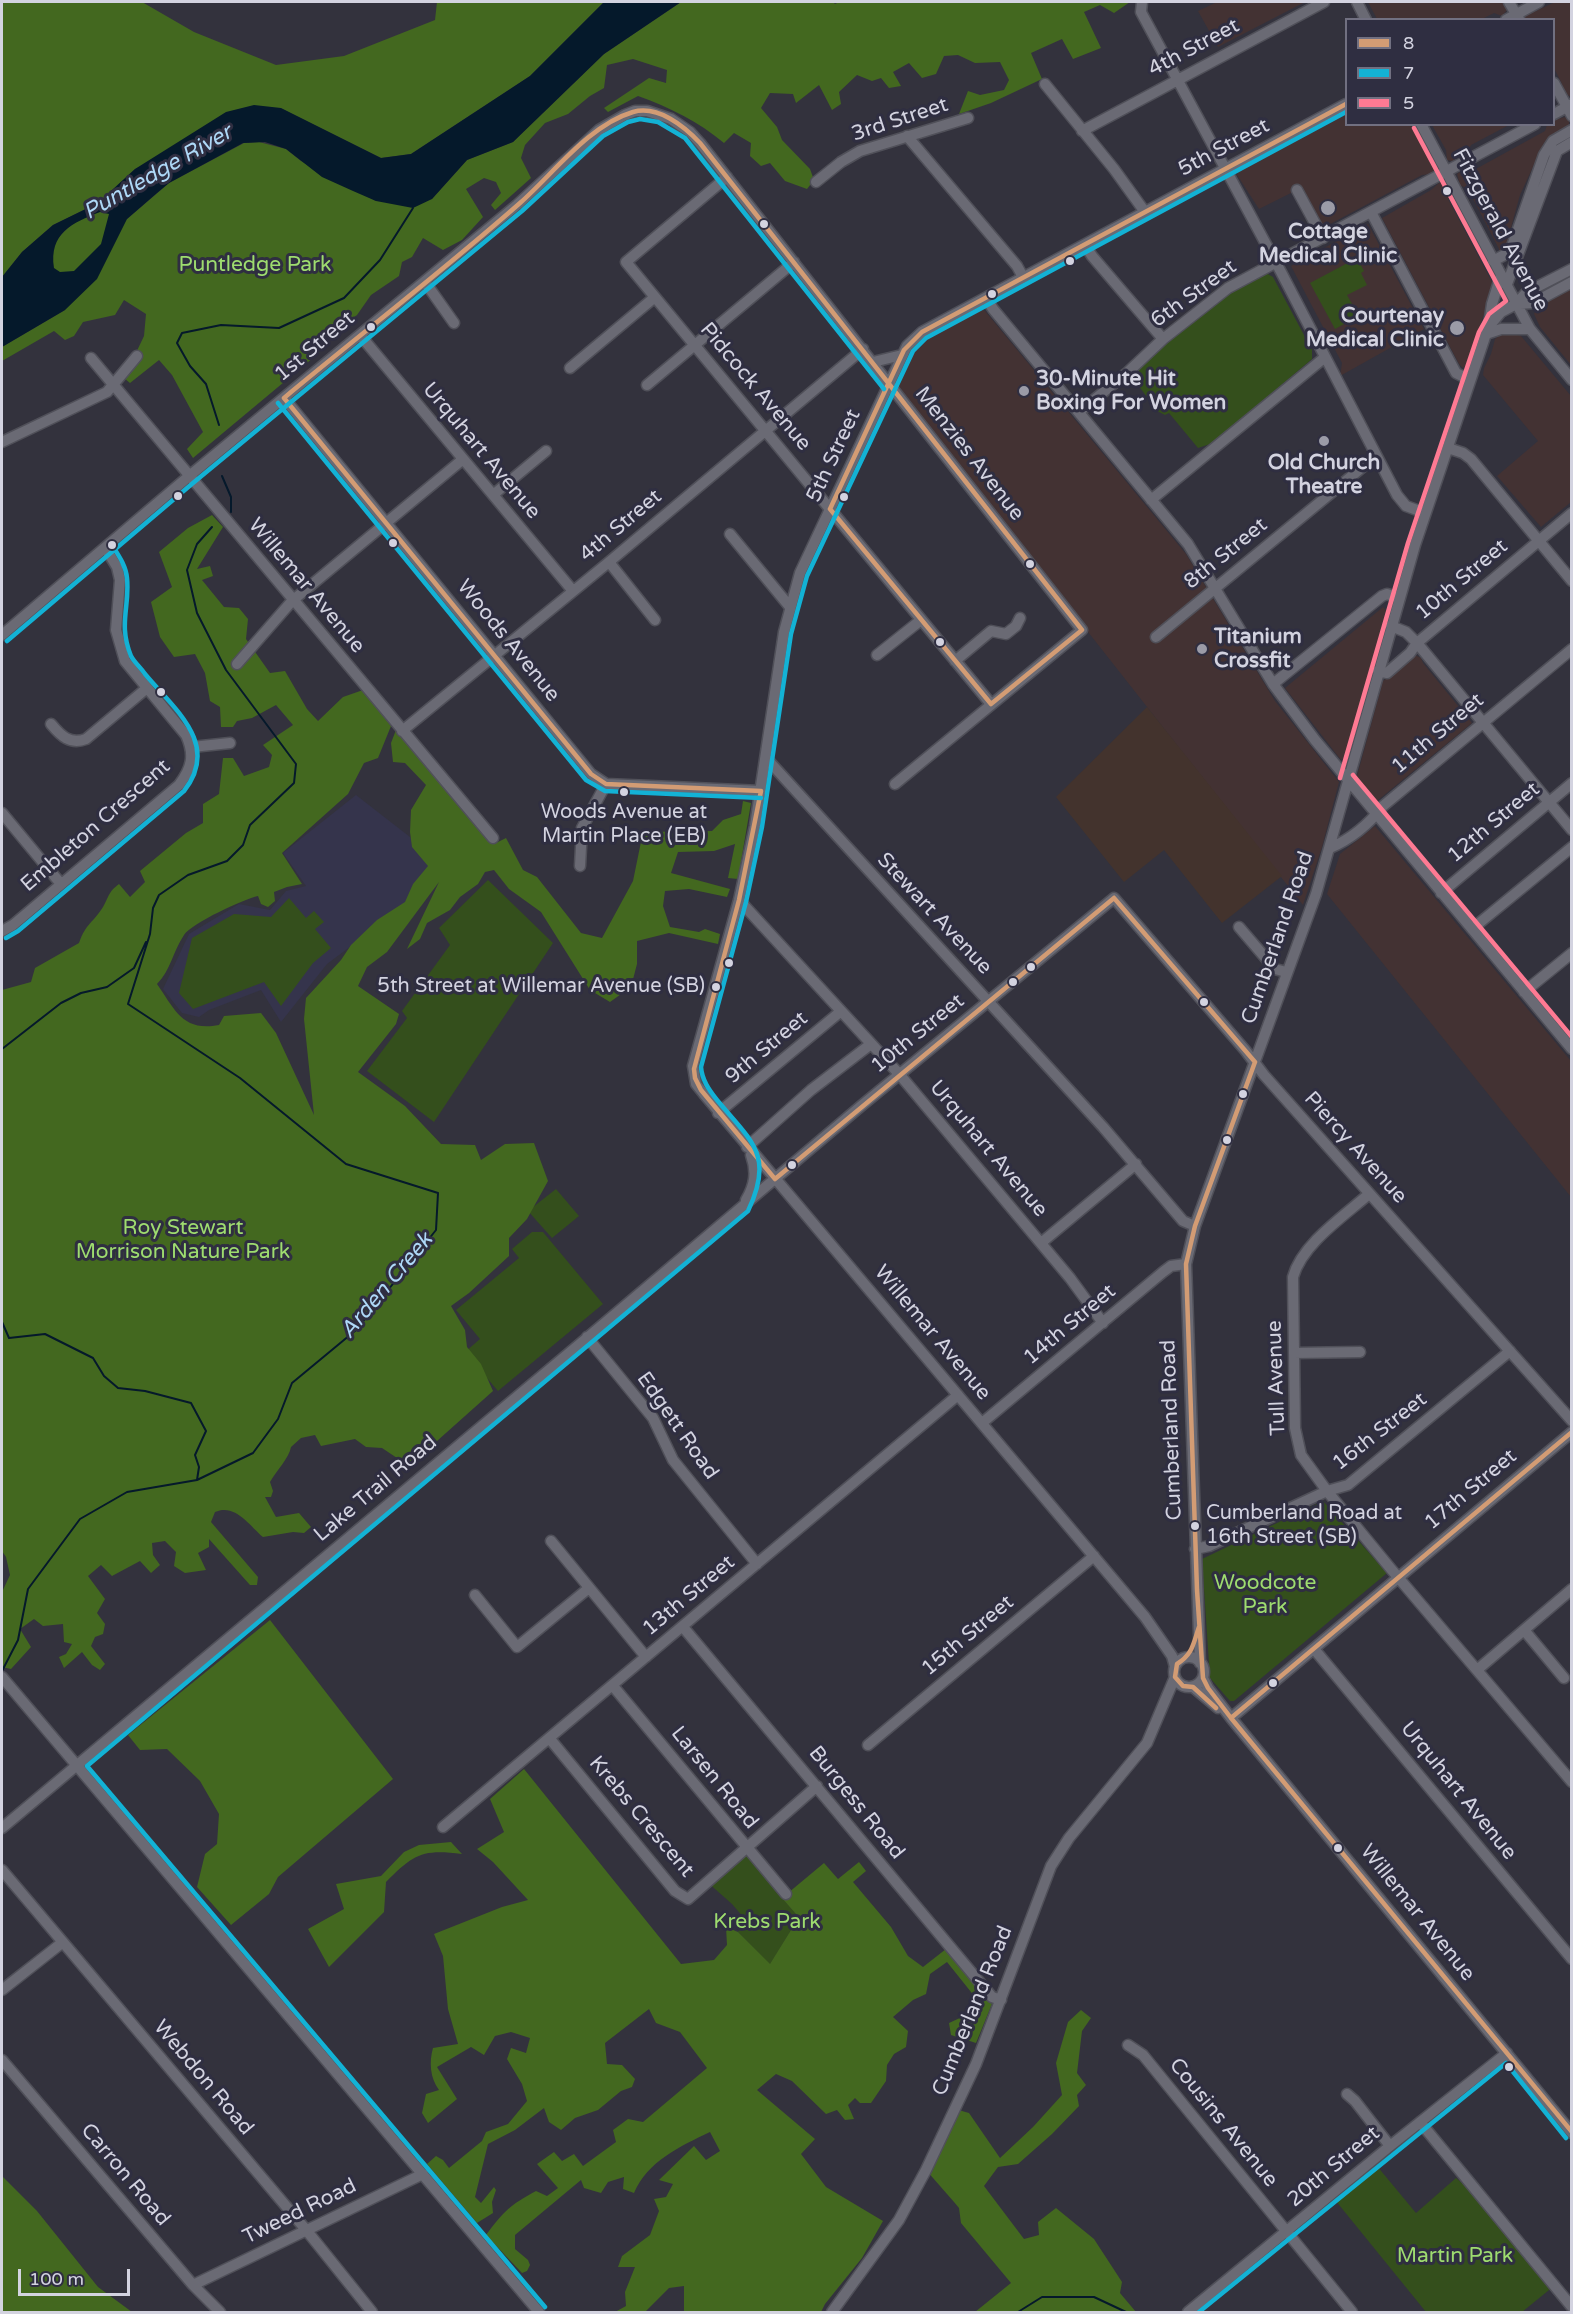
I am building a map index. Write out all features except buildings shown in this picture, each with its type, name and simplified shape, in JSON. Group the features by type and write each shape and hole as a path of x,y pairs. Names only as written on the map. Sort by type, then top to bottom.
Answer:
{"street":[{"path":"1141,2 1141,12 1276,263 1376,456 1403,504 1425,513"},
{"name":"4th Street","path":"1082,131 1324,2"},
{"path":"1357,2 1365,18"},
{"path":"1509,2 1514,18 1539,2"},
{"path":"1044,84 1114,169 1145,212"},
{"path":"1555,85 1570,109 1555,114"},
{"name":"5th Street","path":"693,1073 739,900 761,791 784,632 800,573 910,342 922,332 1345,105"},
{"name":"1st Street","path":"2,635 188,477 425,282 542,183 599,130 635,111 662,115"},
{"name":"Menzies Avenue","path":"662,115 690,132 727,177 1082,630 991,704"},
{"name":"3rd Street","path":"816,182 841,162 860,151 968,118"},
{"name":"Fitzgerald Avenue","path":"1422,126 1530,329 1572,380"},
{"name":"6th Street","path":"1079,412 1128,372 1163,339 1228,288 1531,126"},
{"path":"1493,261 1510,252 1544,155 1553,141 1572,130"},
{"path":"907,136 1017,266 1023,277"},
{"name":"Cumberland Road","path":"1200,1662 1186,1264 1195,1226 1316,894 1399,598 1425,513 1488,329 1492,304 1557,151 1572,142"},
{"name":"Pidcock Avenue","path":"727,177 626,262 991,704"},
{"path":"1297,190 1323,238"},
{"path":"1371,212 1456,374 1470,380"},
{"path":"1085,244 1092,256 1163,339"},
{"path":"647,386 794,262"},
{"path":"1488,329 1502,312 1516,304 1527,292 1572,269"},
{"path":"425,282 454,323"},
{"path":"1516,304 1533,303 1572,282"},
{"path":"570,368 655,297"},
{"path":"986,298 1188,544 1273,684 1347,780 1572,1049"},
{"path":"1488,329 1530,329"},
{"name":"Urquhart Avenue","path":"360,335 573,591"},
{"name":"4th Street","path":"402,731 609,562 862,349"},
{"path":"873,362 902,355"},
{"path":"2,442 107,392 137,356"},
{"name":"Willemar Avenue","path":"91,358 188,477 493,838"},
{"path":"1151,500 1324,358"},
{"name":"Woods Avenue","path":"284,398 591,774 606,784"},
{"path":"1448,448 1471,459 1572,580"},
{"path":"493,495 546,451"},
{"name":"8th Street","path":"1156,637 1376,456"},
{"path":"237,664 292,601 462,460"},
{"name":"10th Street","path":"1378,671 1387,673 1410,653 1417,643 1572,513"},
{"path":"730,534 790,607"},
{"name":"Embleton Crescent","path":"2,931 13,925 179,785 187,774 192,759 192,747 186,735 125,661 116,630 120,580 117,567 106,549"},
{"path":"609,562 655,620"},
{"path":"1273,684 1382,596 1387,594 1399,598"},
{"path":"956,661 991,631 1006,634 1016,626 1020,618"},
{"path":"877,656 921,620"},
{"path":"1391,626 1406,632 1417,643 1572,830"},
{"name":"11th Street","path":"1330,848 1345,842 1385,804 1572,649"},
{"path":"51,724 67,740 77,742 86,739 147,688"},
{"path":"895,784 991,704"},
{"path":"192,747 230,744"},
{"name":"Stewart Avenue","path":"766,758 1136,1164 1183,1221 1195,1226"},
{"name":"12th Street","path":"1441,893 1572,783"},
{"path":"580,866 582,828 606,784 761,791"},
{"path":"2,813 61,884"},
{"path":"1472,929 1572,848"},
{"name":"10th Street","path":"775,1179 1113,898"},
{"name":"Piercy Avenue","path":"1113,898 1264,1075 1572,1421"},
{"name":"Urquhart Avenue","path":"739,900 900,1075 1041,1243 1103,1323"},
{"path":"1239,927 1275,969 1286,972"},
{"path":"1524,992 1572,954"},
{"name":"9th Street","path":"718,1113 840,1012"},
{"path":"742,1207 754,1182 755,1167 748,1148 811,1090 870,1044"},
{"name":"Willemar Avenue","path":"693,1073 696,1084 718,1113 1145,1617 1172,1656 1175,1672"},
{"path":"1041,1243 1136,1164"},
{"name":"Lake Trail Road","path":"2,1828 775,1179"},
{"name":"Tull Avenue","path":"1369,1194 1305,1251 1296,1264 1293,1277 1295,1428 1301,1455 1327,1491 1398,1578 1572,1782"},
{"name":"14th Street","path":"982,1423 1163,1272 1171,1266 1186,1264"},
{"name":"Edgett Road","path":"587,1337 653,1418 673,1460 757,1564"},
{"name":"16th Street","path":"1195,1550 1209,1546 1327,1491 1348,1485 1510,1351"},
{"path":"1294,1353 1360,1352"},
{"name":"13th Street","path":"444,1827 958,1395"},
{"name":"17th Street","path":"1231,1719 1572,1431"},
{"path":"551,1541 646,1657"},
{"name":"15th Street","path":"868,1745 1094,1556"},
{"path":"475,1595 517,1647 589,1588"},
{"path":"1478,1670 1572,1589"},
{"name":"Willemar Avenue","path":"1145,1617 1157,1626 1187,1658"},
{"name":"Cumberland Road","path":"1187,1658 1193,1648 1199,1626"},
{"name":"Burgess Road","path":"683,1627 992,1997 1001,2000"},
{"path":"1524,1630 1563,1678"},
{"name":"Urquhart Avenue","path":"1314,1648 1572,1959"},
{"path":"1187,1658 1200,1662 1204,1672 1203,1678 1190,1687 1180,1684 1175,1672 1179,1661 1187,1658"},
{"name":"Cumberland Road","path":"1154,1729 1175,1672"},
{"path":"2,1677 539,2313"},
{"name":"Willemar Avenue","path":"1203,1678 1231,1719 1572,2133"},
{"name":"Larsen Road","path":"613,1686 786,1893"},
{"name":"Cumberland Road","path":"832,2313 899,2220 926,2170 976,2064 1052,1866 1069,1838 1142,1751 1171,1700 1179,1691 1190,1687"},
{"name":"Willemar Avenue","path":"1190,1687 1231,1719"},
{"name":"Krebs Crescent","path":"550,1738 675,1890 688,1899 817,1786"},
{"name":"Webdon Road","path":"2,1870 307,2231 372,2313"},
{"path":"2,1990 63,1942"},
{"name":"Cousins Avenue","path":"1128,2045 1143,2055 1352,2313"},
{"name":"20th Street","path":"1188,2313 1389,2146 1507,2053"},
{"name":"Carron Road","path":"2,2060 193,2285 220,2313"},
{"path":"1347,2094 1355,2101 1389,2146"},
{"path":"1420,2122 1572,2307"},
{"name":"Tweed Road","path":"193,2285 423,2175"}],"shaded area":[{"path":"1217,2 1305,2 1218,47 1198,11"},
{"path":"1368,2 1499,2 1505,4 1507,10 1502,16 1494,13 1484,18 1376,18"},
{"path":"1555,2 1571,2 1571,97 1563,92 1555,70 1555,18 1524,18 1525,15"},
{"path":"1345,112 1345,126 1411,126 1429,159 1436,164 1436,170 1431,174 1422,175 1319,230 1297,190 1259,209 1237,175 1238,168"},
{"path":"1565,117 1569,121 1569,126 1544,143 1520,195 1505,249 1502,252 1499,251 1468,189 1460,185 1457,174 1466,168 1474,170 1545,131 1547,126 1555,126 1555,120"},
{"path":"1433,126 1507,126 1471,145 1467,154 1452,161 1447,160 1446,150"},
{"path":"1444,182 1450,190 1448,199 1494,286 1463,368 1382,218"},
{"path":"1368,224 1424,329 1340,376 1342,363 1291,266"},
{"path":"1571,288 1571,365 1540,327 1534,314 1538,306"},
{"path":"978,308 985,311 1186,554 1275,701 1339,782 1322,847 1303,905 896,388 905,359 922,337"},
{"path":"1504,331 1521,336 1571,396 1571,502 1541,527 1497,476 1538,441 1483,375 1495,339"},
{"path":"1383,607 1386,610 1345,758 1341,760 1285,688"},
{"path":"1415,655 1421,658 1472,723 1377,801 1357,776 1383,681"},
{"path":"1147,707 1282,876 1222,923 1164,850 1124,882 1056,797"},
{"path":"356,795 410,837 442,878 327,964 281,1022 261,990 209,1010 199,1017 182,1013 163,989 189,934 239,904 270,910 286,891 306,886 283,853"},
{"path":"1375,826 1571,1061 1571,1197 1327,894 1340,854"}],"green space":[{"path":"2,2 142,2 194,32 276,65 344,56 435,20 437,2 604,2 530,76 411,154 381,158 280,108 135,169 98,203 53,225 22,252 2,277"},
{"name":"Puntledge Park","path":"681,2 833,2 835,4 839,2 1130,2 1114,13 1100,5 1084,12 1101,48 1073,59 1062,39 1031,53 1042,79 991,103 959,114 968,91 980,95 1004,90 1009,80 1000,62 975,63 958,55 944,56 936,74 922,78 909,63 893,72 901,86 889,88 881,78 872,81 857,75 839,92 841,104 832,110 819,85 796,103 793,94 770,93 761,108 777,127 782,140 810,169 814,180 807,189 785,181 770,163 761,166 750,156 751,143 734,133 724,143 694,122 650,100 638,96 608,112 604,108 649,78 666,83 667,70 633,59 607,65 604,88 568,114 545,123 525,145 521,158 531,178 495,210 491,205 501,193 496,182 484,178 466,189 483,217 462,240 443,250 423,238 412,257 402,262 399,276 371,295 357,315 334,332 315,341 320,352 193,458 187,449 203,432 172,375 159,360 130,383 124,378 144,336 146,314 124,300 115,315 83,322 74,336 65,340 54,331 2,361 2,347 65,310 54,275 52,254 63,233 84,217 102,212 127,219 169,183 244,143 259,142 286,149 301,161 376,201 432,199 467,160 513,142 604,54"},
{"path":"1357,258 1364,271 1361,273 1367,285 1347,295 1359,316 1335,329 1310,283"},
{"path":"1266,273 1273,277 1312,350 1312,359 1213,443 1198,448 1169,413 1165,415 1157,411 1133,378 1133,372 1237,288"},
{"name":"Roy Stewart Morrison Nature Park","path":"212,515 223,527 197,569 210,566 213,576 202,580 224,607 239,608 248,619 246,639 270,673 285,671 307,709 318,721 343,697 363,690 391,726 378,758 364,763 348,794 282,853 302,884 274,892 275,901 268,907 261,904 258,896 231,906 197,924 184,935 166,973 157,984 181,1017 197,1025 219,1025 224,1016 261,1013 276,1033 314,1115 304,1019 306,998 341,960 351,945 377,920 405,902 413,884 428,866 412,847 410,832 411,810 426,785 405,763 393,762 391,743 396,730 494,844 506,838 523,870 537,877 581,933 602,938 633,881 643,832 712,831 723,820 741,814 743,801 751,803 738,879 728,878 735,844 714,851 678,852 671,873 730,889 727,897 689,889 665,891 663,906 670,927 699,932 705,929 720,934 718,944 669,933 637,941 637,964 631,987 610,1002 590,990 541,912 509,889 494,870 485,872 478,884 460,897 450,910 427,923 420,939 407,949 439,882 387,952 367,967 358,986 399,1014 396,1024 358,1072 405,1106 441,1144 475,1145 481,1160 505,1144 534,1143 548,1181 527,1219 509,1238 509,1256 469,1293 451,1306 465,1330 467,1347 481,1364 493,1391 409,1466 382,1448 366,1447 355,1439 321,1446 315,1435 301,1438 291,1447 270,1482 273,1491 271,1497 265,1497 276,1517 299,1513 311,1527 304,1533 293,1532 263,1537 241,1517 229,1510 215,1512 211,1522 258,1577 257,1585 250,1585 209,1539 209,1547 198,1553 206,1570 185,1573 174,1566 176,1552 165,1541 152,1543 153,1555 160,1565 151,1573 140,1561 112,1576 101,1565 88,1576 105,1599 97,1613 105,1624 103,1634 95,1637 91,1646 105,1664 100,1670 92,1665 82,1652 64,1668 59,1657 66,1654 72,1644 64,1642 63,1624 43,1626 34,1619 20,1629 31,1647 11,1669 2,1667 2,1592 10,1575 6,1557 2,1551 2,990 31,982 35,968 79,943 84,931 115,887 119,884 130,897 145,882 140,871 186,833 203,823 203,804 219,794 223,758 233,758 244,776 269,767 272,755 263,745 293,725 276,705 252,718 237,721 233,727 221,727 220,707 210,701 205,673 195,654 174,657 160,637 151,602 172,587 159,552 188,528"},
{"path":"488,880 553,943 434,1122 367,1071 407,1018 402,1011 450,945 439,928"},
{"path":"289,898 306,918 314,911 324,922 315,929 331,948 313,963 281,1006 264,982 193,1009 179,993 192,938 234,914 271,917"},
{"path":"556,1189 579,1216 552,1238 528,1211"},
{"path":"532,1232 543,1232 603,1304 498,1391 465,1352 480,1339 456,1310 519,1258 512,1249"},
{"name":"Woodcote Park","path":"1323,1501 1387,1573 1234,1701 1230,1701 1210,1678 1202,1559"},
{"path":"270,1620 393,1779 278,1877 269,1894 231,1925 197,1887 205,1854 217,1844 219,1814 200,1781 167,1749 140,1750 128,1735"},
{"path":"524,1769 681,1964 714,1960 727,1945 726,1927 738,1932 770,1964 791,1930 802,1921 782,1898 824,1863 838,1879 859,1862 866,1871 853,1882 891,1927 908,1956 923,1967 946,1949 992,2004 976,2043 951,2035 949,2023 962,2017 966,2023 974,2020 979,2002 947,1962 930,1974 926,1994 913,2000 893,2017 908,2031 906,2047 894,2054 887,2065 886,2081 871,2103 860,2103 855,2098 848,2105 854,2119 845,2120 837,2110 826,2114 792,2081 776,2074 757,2090 815,2139 801,2154 826,2187 883,2221 862,2258 821,2312 684,2312 684,2286 669,2288 645,2312 615,2312 626,2306 625,2292 635,2267 618,2267 622,2256 650,2235 659,2211 654,2199 666,2197 673,2184 659,2180 694,2146 706,2160 720,2151 710,2132 676,2149 656,2164 647,2172 634,2193 623,2189 624,2177 608,2182 601,2193 584,2188 581,2180 515,2235 515,2249 528,2260 530,2265 527,2271 522,2273 486,2235 503,2214 520,2200 536,2191 547,2196 558,2188 537,2164 554,2152 562,2161 574,2154 583,2166 616,2142 613,2130 628,2119 643,2122 707,2068 680,2032 656,2023 649,2009 605,2043 607,2064 622,2065 635,2079 632,2087 621,2091 598,2110 575,2118 561,2130 549,2122 544,2108 515,2130 488,2144 475,2197 481,2203 494,2187 496,2190 492,2202 493,2213 477,2223 427,2164 436,2156 443,2160 449,2168 482,2141 486,2132 508,2124 527,2101 522,2084 507,2059 511,2048 526,2053 530,2038 511,2032 495,2036 484,2055 471,2047 437,2067 457,2099 428,2123 422,2113 426,2094 439,2090 431,2070 433,2048 458,2044 448,2009 443,1956 434,1934 502,1907 528,1900 493,1862 477,1849 504,1832 490,1799"},
{"path":"451,1842 462,1854 428,1853 404,1865 386,1882 384,1912 329,1967 308,1929 344,1909 336,1884 381,1876 404,1852 419,1845"},
{"name":"Krebs Park","path":"744,1853 802,1921 791,1930 770,1965 738,1932 744,1918 706,1881"},
{"path":"1081,2010 1091,2018 1082,2031 1077,2073 1086,2085 1077,2095 1079,2106 1018,2164 998,2167 984,2186 1024,2239 1039,2235 1038,2222 1056,2208 1094,2239 1122,2282 1120,2293 1136,2312 975,2312 1011,2283 961,2223 959,2208 926,2170 955,2109 969,2113 1000,2158 1033,2127 1062,2095 1056,2063 1068,2022"},
{"name":"Martin Park","path":"1372,2160 1416,2213 1456,2178 1489,2206 1554,2286 1522,2312 1426,2312 1331,2195"},
{"path":"2,2176 37,2211 98,2287 132,2312 2,2312"}],"water":[{"name":"Puntledge River","path":"604,2 681,2 604,54 513,142 467,160 432,199 413,208 376,201 322,177 286,149 265,142 243,143 169,183 157,193 127,219 97,279 65,310 2,347 2,277 22,252 53,225 98,203 135,169 226,112 254,105 281,108 381,158 411,154 530,76","holes":["100,212 109,214 101,244 74,271 60,272 54,268 55,246 65,231 80,220"]}],"waterway":[{"path":"219,425 206,384 190,366 177,343 182,333 221,325 279,328 344,298 380,260 413,208"},
{"path":"222,476 231,497 231,512"},
{"name":"Arden Creek","path":"150,934 153,908 159,895 188,875 227,861 243,845 250,825 294,783 296,764 226,670 197,613 187,570 197,544 212,527"},
{"name":"Arden Creek","path":"2,1671 18,1640 28,1589 80,1519 127,1492 197,1480 253,1453 278,1419 292,1383 356,1330 436,1230 438,1193 346,1164 240,1078 128,1004 150,934"},
{"path":"2,1049 61,1003 81,993 107,987 134,968 146,942"},
{"path":"2,1322 9,1338 45,1334 93,1358 104,1376 118,1388 145,1391 191,1403 206,1431 195,1455 199,1467 197,1480"},
{"path":"1018,2312 1042,2297 1094,2297 1126,2312"}],"transit line":[{"name":"8","path":"830,509 904,350 922,332 1345,105"},
{"name":"8","path":"284,398 491,228 601,128 633,112 661,114 678,124 700,143 1082,630"},
{"name":"7","path":"545,2307 87,1766 748,1211 756,1192 759,1162 749,1138 709,1089 701,1067 746,902 762,827 791,634 807,576 913,351 926,338 1345,113"},
{"name":"7","path":"7,641 193,483 522,211 603,136 628,122 640,119 658,122 685,138 884,389"},
{"name":"5","path":"1340,778 1408,543 1479,332 1489,314 1506,301 1414,128"},
{"name":"8","path":"284,398 591,774 606,784 761,791"},
{"name":"7","path":"278,403 586,780 605,791 761,798"},
{"name":"8","path":"830,509 991,704"},
{"name":"7","path":"6,938 18,931 184,791 194,774 198,758 196,743 189,728 131,656 127,645 125,634 128,588 126,574 122,561 112,545"},
{"name":"8","path":"991,704 1082,630"},
{"name":"5","path":"1353,775 1572,1037"},
{"name":"8","path":"761,791 739,900 694,1069 695,1078 701,1090 775,1179"},
{"name":"8","path":"1114,898 1255,1062"},
{"name":"8","path":"775,1179 1114,898"},
{"name":"8","path":"1255,1062 1195,1226 1186,1264 1197,1590 1203,1678 1231,1718 1572,2132"},
{"name":"8","path":"1231,1718 1572,1432"},
{"name":"8","path":"1199,1627 1194,1644 1177,1664 1175,1677 1183,1686 1193,1687 1216,1708"},
{"name":"7","path":"1199,2312 1506,2063 1566,2138"}],"place":[{"name":"Cottage Medical Clinic","path":"1328,208"},
{"name":"Courtenay Medical Clinic","path":"1457,328"},
{"name":"30-Minute Hit Boxing For Women","path":"1024,391"},
{"name":"Old Church Theatre","path":"1324,441"},
{"name":"Titanium Crossfit","path":"1202,649"},
{"name":"Woods Avenue at Martin Place (EB)","path":"624,792"},
{"name":"5th Street at Willemar Avenue (SB)","path":"716,987"},
{"name":"Cumberland Road at 16th Street (SB)","path":"1195,1526"}]}
